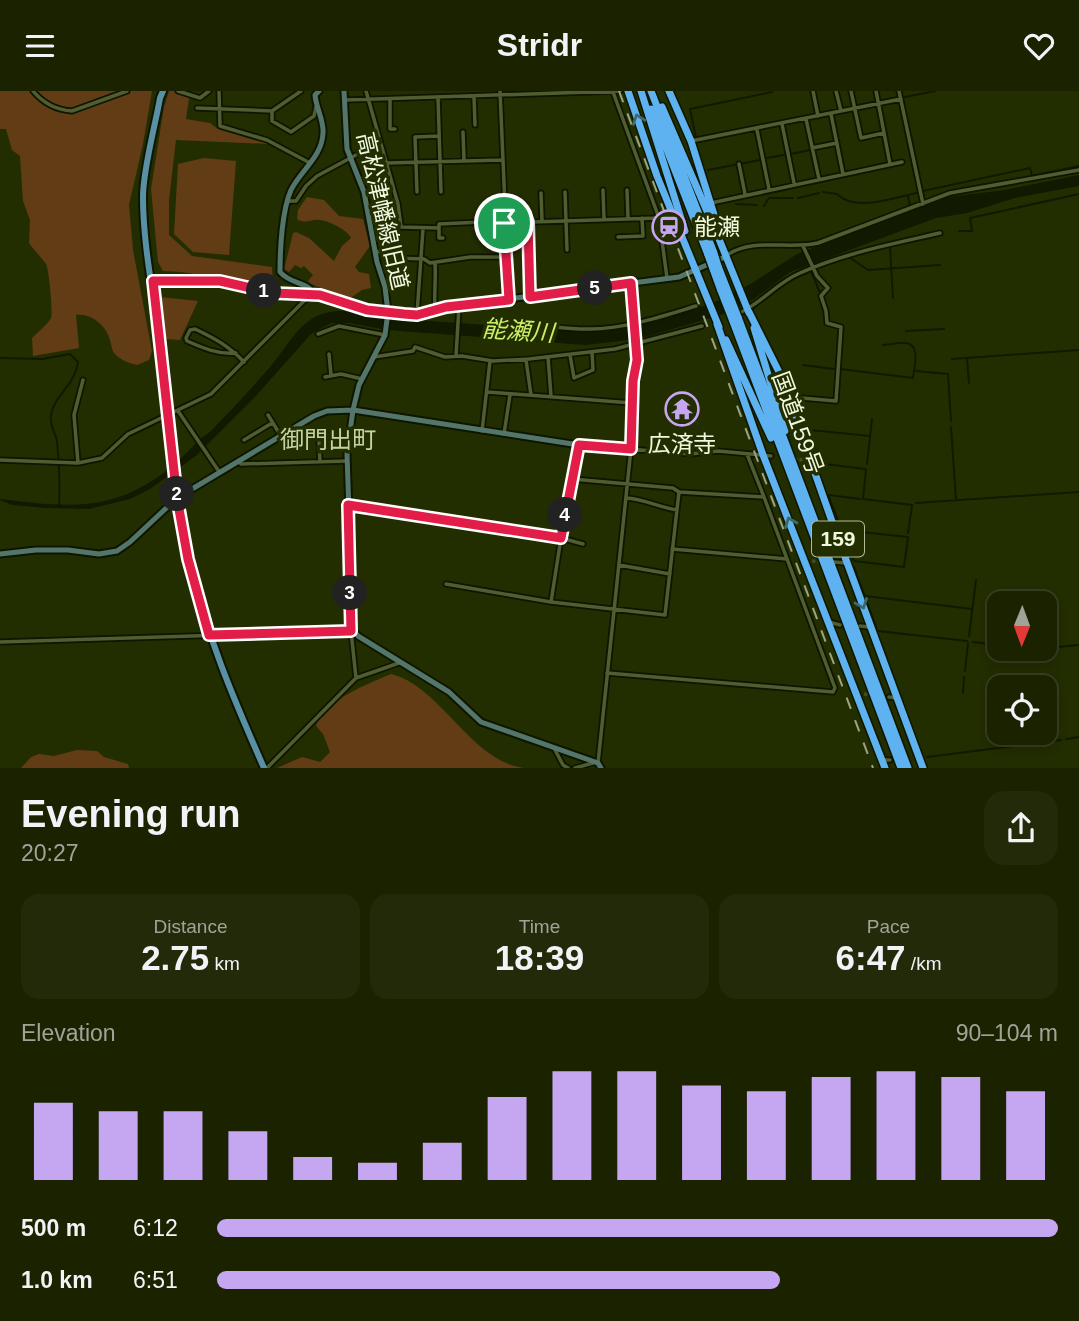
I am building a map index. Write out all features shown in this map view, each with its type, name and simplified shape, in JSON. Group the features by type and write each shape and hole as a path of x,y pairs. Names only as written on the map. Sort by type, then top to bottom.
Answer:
{"highway":[{"name":"159","path":"628,91 809,561 829,622 886,763"},
{"name":"159","path":"642,91 693,262"},
{"name":"国道159号","path":"642,91 711,254"},
{"name":"159","path":"653,91 748,309 771,352 783,396 871,628 914,757 923,768"},
{"name":"国道159号","path":"653,91 724,290 908,768"},
{"name":"159","path":"669,91 690,141 711,203 719,239"},
{"name":"159","path":"748,309 781,419 808,496 807,502"},
{"name":"国道159号","path":"735,318 787,469 901,768"},
{"name":"159","path":"716,322 782,465 787,469"}],"main road":[{"path":"163,91 143,195 177,498 188,559 209,635 229,690 265,768"}],"street":[{"path":"33,91 39,99 48,104 72,111 127,91"},
{"path":"178,91 200,97 209,91"},
{"path":"219,91 218,121 224,129 267,140 310,163"},
{"path":"197,109 272,111 301,91"},
{"path":"314,295 311,288 287,280 280,272 291,191 318,152 323,132 316,91"},
{"name":"高松津幡線旧道","path":"344,91 350,160 364,193 375,253 385,287 388,313 386,334 362,379 353,410 348,445 352,630"},
{"path":"366,91 398,204 401,227 439,228"},
{"path":"464,91 465,97"},
{"path":"344,100 620,91"},
{"path":"813,91 818,116"},
{"path":"836,91 841,111"},
{"path":"851,91 861,138 884,133"},
{"path":"876,91 890,165"},
{"path":"899,91 923,204"},
{"path":"614,92 659,218 667,278"},
{"path":"500,94 509,300"},
{"path":"474,97 475,125"},
{"path":"438,99 441,192"},
{"path":"690,141 901,99"},
{"path":"390,100 390,129 395,129"},
{"path":"272,111 272,121 291,132 314,116 317,107"},
{"path":"830,114 843,174"},
{"path":"806,118 819,179"},
{"path":"782,124 794,184"},
{"path":"757,129 769,189"},
{"path":"463,132 464,160"},
{"path":"417,192 415,137 439,136"},
{"path":"288,201 296,201 317,176 380,142"},
{"path":"812,148 836,143"},
{"path":"387,163 502,160"},
{"path":"711,203 902,162"},
{"path":"739,165 745,194"},
{"path":"153,281 220,281 273,293 320,295 367,310 417,315 459,306 667,278 696,271 752,245 804,247 950,193 1079,170"},
{"path":"603,190 604,219"},
{"path":"627,190 628,218"},
{"path":"565,192 567,250"},
{"path":"541,193 542,221"},
{"path":"618,237 643,236 642,218"},
{"path":"443,238 439,238 439,224 659,218"},
{"path":"528,222 530,297"},
{"path":"417,315 423,229"},
{"path":"716,322 748,309 784,281 812,267 850,253 940,233"},
{"path":"783,396 836,401 841,327 827,323 821,296 828,288 812,267 804,247"},
{"path":"375,253 384,251 396,257 435,262 470,257 506,257"},
{"path":"529,253 537,253"},
{"path":"435,262 435,310"},
{"path":"598,764 631,449 636,343 631,283"},
{"path":"0,460 78,463 102,459 128,435 207,397 304,301 314,295"},
{"path":"456,357 459,306"},
{"path":"536,325 591,329 634,323 696,306"},
{"path":"318,334 332,327 347,326 386,334"},
{"path":"374,358 413,351 415,347 446,356 490,361 526,360 592,352 702,326"},
{"path":"236,353 204,349 186,338 190,330 195,329 226,344 236,353 244,362"},
{"path":"570,355 574,378 593,370 592,352"},
{"path":"329,354 331,375"},
{"path":"548,357 551,396"},
{"path":"526,360 531,395"},
{"path":"481,431 490,361"},
{"path":"326,377 347,375 362,379"},
{"path":"78,463 74,415 83,380"},
{"path":"488,392 632,403"},
{"path":"504,434 510,395"},
{"path":"0,554 36,550 99,554 117,551 131,542 177,498 314,416 327,411 353,410 579,445 690,454 718,451 767,455"},
{"path":"178,411 220,473"},
{"path":"268,415 281,436"},
{"path":"244,439 272,423"},
{"path":"320,462 319,442 348,445"},
{"path":"551,603 579,445"},
{"path":"607,673 834,692 835,688 747,454"},
{"path":"239,462 347,461"},
{"path":"572,479 673,488 679,492 764,497"},
{"path":"446,584 551,603 665,615 679,492"},
{"path":"626,498 640,499 658,507 677,510"},
{"path":"348,505 561,538 583,544"},
{"path":"673,549 787,559"},
{"path":"834,562 846,563"},
{"path":"618,565 670,574"},
{"path":"829,622 840,625"},
{"path":"860,626 871,628"},
{"path":"352,630 356,678"},
{"path":"0,642 352,630 399,663 449,692 481,722 598,764"},
{"path":"265,768 356,678 399,663"},
{"path":"553,746 568,768"},
{"path":"575,768 598,764"}],"shaded area":[{"path":"0,91 152,91 129,205 133,250 152,351 149,360 137,365 121,359 113,351 108,335 101,325 82,315 76,315 79,348 33,356 32,338 51,318 49,282 46,264 29,243 30,220 23,201 20,156 12,150 6,129 0,129"},
{"path":"169,91 190,91 186,119 210,123 218,129 270,144 176,140 169,200 169,235 192,256 272,267 273,286 163,271 158,262 151,189"},
{"path":"204,158 236,161 229,255 193,252 174,234 178,164"},
{"path":"307,197 324,200 339,216 363,219 370,246 355,267 359,272 369,274 371,288 362,290 349,299 311,284 308,281 313,275 304,266 301,268 295,265 289,272 284,269 293,233 309,238 334,261 342,246 351,238 342,229 328,222 297,219 298,210"},
{"path":"160,297 198,301 180,340 166,339"},
{"path":"391,674 409,681 425,693 487,752 524,768 277,768 302,757 320,762 330,752 323,734 316,726 320,717 348,694"},
{"path":"77,750 97,751 104,757 128,764 129,768 21,768 31,757 39,754 54,756"}],"water":[{"name":"能瀬川","path":"1079,175 1079,186 1015,198 967,213 936,218 790,272 754,299 721,315 638,339 585,345 387,330 349,323 331,323 311,334 253,399 197,455 150,489 130,499 89,509 12,505 0,500 48,504 96,503 127,494 156,479 212,430 270,367 297,332 310,320 324,313 346,311 375,317 605,332 637,326 713,303 752,283 797,254 948,197 1005,190"}],"waterway":[{"path":"905,97 935,91"},
{"path":"696,138 690,109 772,92"},
{"path":"791,154 810,150"},
{"path":"767,158 784,155"},
{"path":"708,170 760,160"},
{"path":"923,191 1030,168 1032,176 1079,166"},
{"path":"823,192 837,194 845,200 865,203 917,193"},
{"path":"798,198 819,193"},
{"path":"959,231 972,231 970,218 1079,194"},
{"path":"908,196 910,206"},
{"path":"764,206 769,198 793,198"},
{"path":"736,204 757,205"},
{"path":"890,247 893,298"},
{"path":"849,257 868,270 940,265"},
{"path":"770,295 791,280 811,271 820,293"},
{"path":"753,309 765,298"},
{"path":"906,331 944,329"},
{"path":"840,369 913,378 916,357 914,348 903,343 883,345"},
{"path":"952,359 1079,350"},
{"path":"0,358 42,359 70,354 78,362 73,378 56,402 51,415 58,449 59,507"},
{"path":"967,358 969,383"},
{"path":"803,365 834,369"},
{"path":"916,371 948,374 951,421"},
{"path":"867,464 872,419"},
{"path":"951,427 956,500"},
{"path":"810,430 870,436"},
{"path":"817,463 865,469"},
{"path":"866,469 863,499 912,505"},
{"path":"916,503 1079,492"},
{"path":"829,495 860,499"},
{"path":"829,497 840,526 843,527"},
{"path":"908,533 912,506"},
{"path":"842,530 908,537 904,567 854,561 842,530"},
{"path":"854,567 876,627"},
{"path":"969,636 976,580"},
{"path":"865,596 972,609"},
{"path":"878,631 967,641"},
{"path":"973,642 987,644"},
{"path":"965,671 968,643"},
{"path":"1057,647 1079,645"},
{"path":"963,693 964,677"},
{"path":"1066,739 1079,737"},
{"path":"927,757 1061,740"}],"tunnel":[{"path":"794,459 803,460"},
{"path":"812,561 822,562"},
{"path":"864,694 873,695"}],"railway":[{"path":"619,91 873,768"}],"place":[{"name":"能瀬","path":"669,227"},
{"name":"広済寺","path":"682,409"}],"district":[{"name":"御門出町","path":"328,440"}],"route":[{"path":"528,222 530,297 631,283 637,360 633,381 631,449 579,445 561,538 348,505 353,630 209,635 188,559 177,498 153,281 220,281 273,293 320,295 367,310 417,315 446,307 509,300 504,223 528,222"}]}
